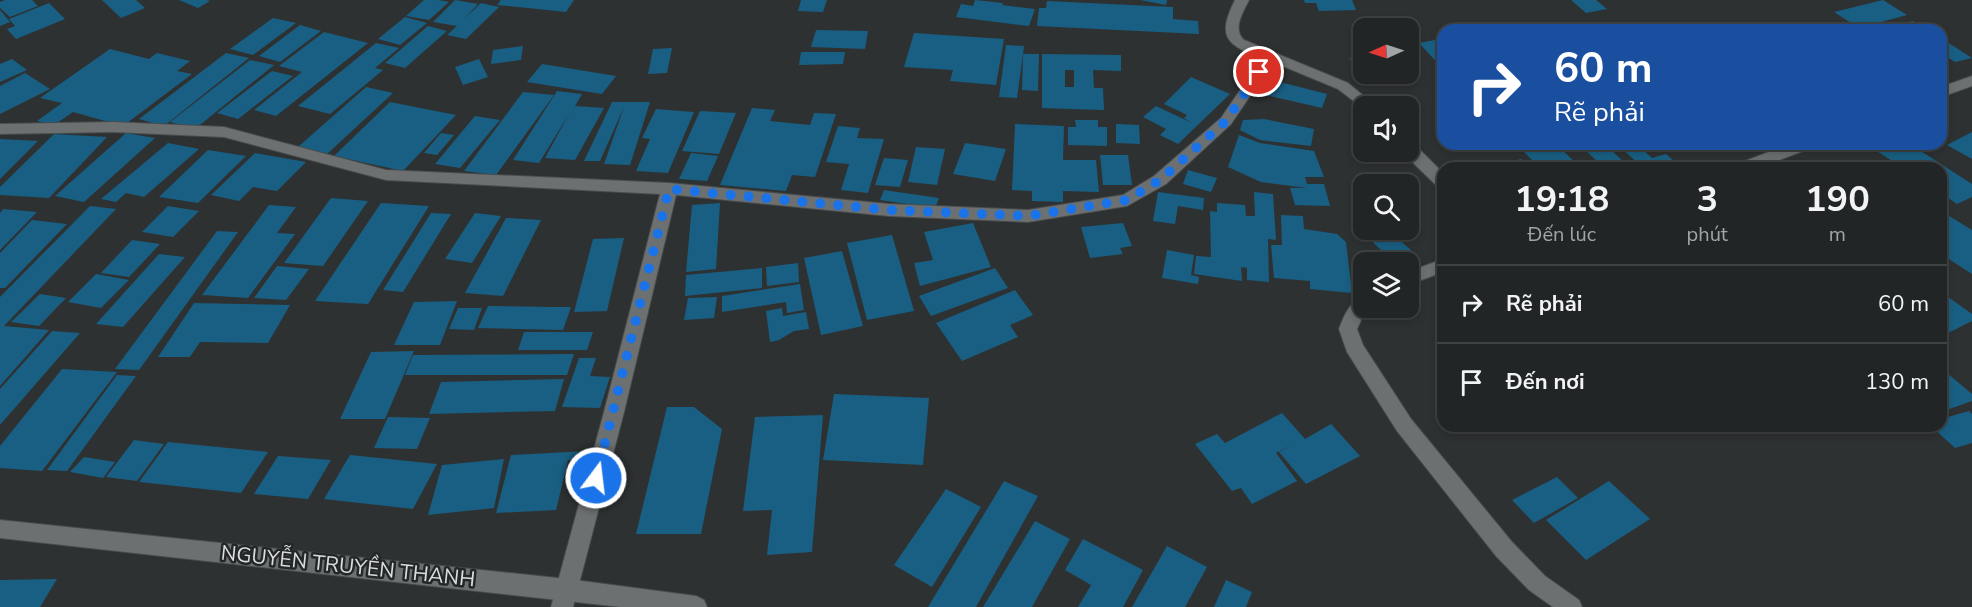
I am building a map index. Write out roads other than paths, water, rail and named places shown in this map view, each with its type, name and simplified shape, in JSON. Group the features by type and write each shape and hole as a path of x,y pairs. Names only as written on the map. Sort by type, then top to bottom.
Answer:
{"street":[{"path":"1242,0 1231,21 1230,30 1233,38 1242,47 1343,86 1356,96"},
{"path":"0,129 113,127 224,132 386,175 669,189 889,210 1028,216 1127,200 1160,180 1226,121 1270,56"},
{"path":"1947,90 1972,81"},
{"path":"1758,162 1790,150"},
{"path":"1419,159 1437,176"},
{"path":"564,598 614,412 669,189"},
{"path":"1419,275 1437,267"},
{"path":"1353,316 1348,329 1354,347 1404,425 1504,549 1537,583 1571,607"},
{"name":"NGUYỄN TRUYỀN THANH","path":"0,529 564,598 696,607"}]}
